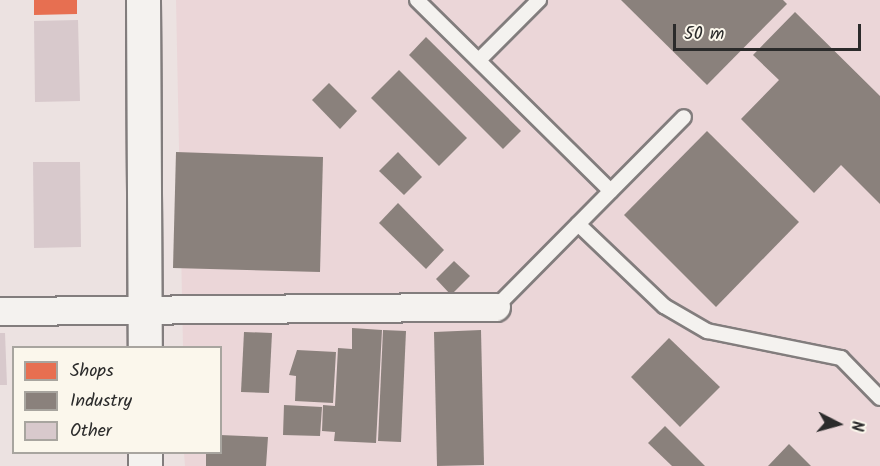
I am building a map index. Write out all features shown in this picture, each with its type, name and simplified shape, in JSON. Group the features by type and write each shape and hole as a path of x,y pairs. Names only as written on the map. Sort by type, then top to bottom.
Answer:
{"street":[{"path":"143,0 145,346"},
{"path":"0,311 496,307"}],"lane":[{"path":"417,0 611,191"},
{"path":"479,60 539,0"},
{"path":"496,307 684,117"},
{"path":"578,224 664,306 707,331 841,358 880,398"}],"shaded area":[{"path":"176,0 880,0 880,466 185,466 184,454 222,454 222,346 183,346"}],"building: Shops":[{"path":"34,0 77,0 77,14 34,15"}],"building: Industry":[{"path":"621,0 783,0 787,4 707,85"},
{"path":"795,12 880,96 880,204 841,165 814,193 741,119 779,80 753,55"},
{"path":"426,37 521,131 503,149 409,55"},
{"path":"399,70 467,138 439,166 371,98"},
{"path":"329,83 357,111 340,129 312,100"},
{"path":"707,131 799,222 716,307 624,215"},
{"path":"176,152 323,157 320,272 173,268"},
{"path":"398,152 422,177 404,195 379,171"},
{"path":"398,203 444,250 426,269 379,223"},
{"path":"454,261 470,276 451,295 436,279"},
{"path":"352,328 382,330 376,443 334,441 335,432 322,431 323,405 335,406 338,348 352,349"},
{"path":"383,330 406,331 401,442 378,441"},
{"path":"481,330 484,465 437,466 434,332"},
{"path":"244,332 272,333 269,393 241,392"},
{"path":"669,338 720,387 680,427 631,377"},
{"path":"297,350 336,352 333,403 295,401 296,376 289,375"},
{"path":"284,405 322,407 320,436 283,435"},
{"path":"665,426 705,466 672,466 648,443"},
{"path":"222,435 268,437 266,466 206,466 206,454 222,454"},
{"path":"789,444 811,466 768,466"}],"building: Other":[{"path":"78,20 80,101 35,102 34,21"},
{"path":"33,162 80,162 81,247 34,248"},
{"path":"0,333 5,333 7,385 0,385"}]}
